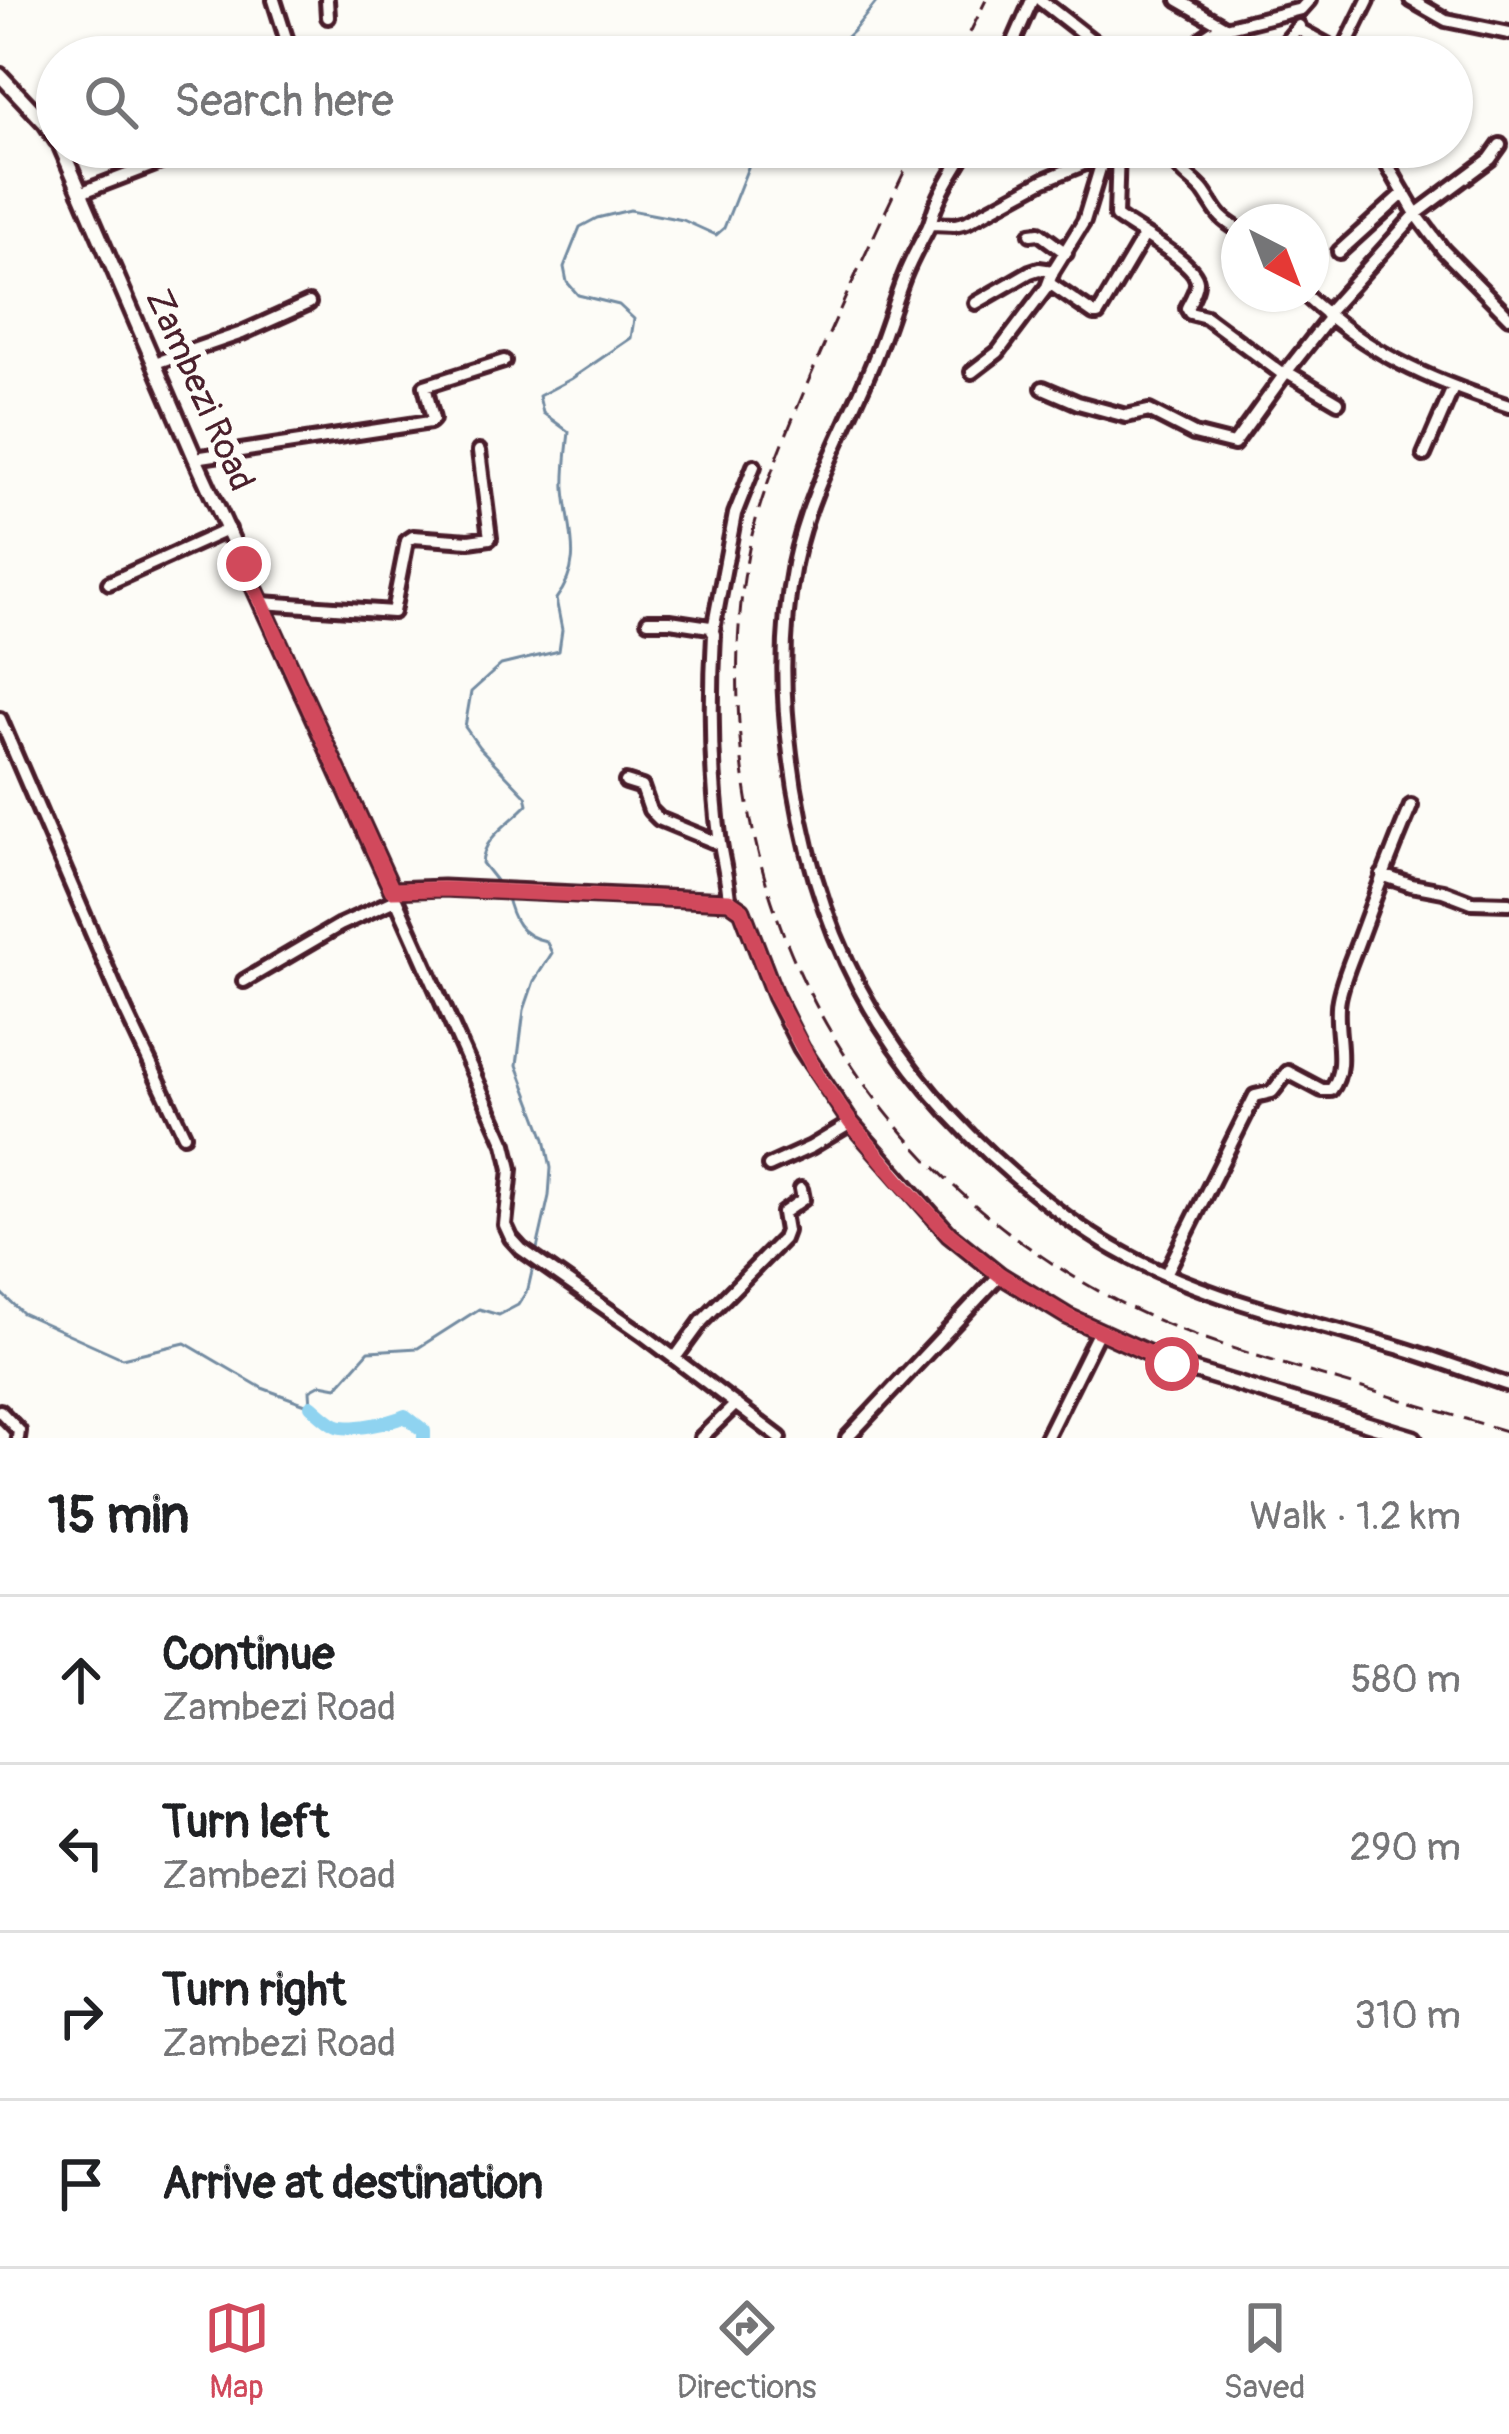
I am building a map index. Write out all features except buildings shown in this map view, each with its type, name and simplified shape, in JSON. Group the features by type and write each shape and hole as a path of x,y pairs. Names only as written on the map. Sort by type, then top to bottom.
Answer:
{"main road":[{"name":"Zambezi Road","path":"0,75 36,113"},
{"name":"Zambezi Road","path":"69,168 393,895"},
{"path":"393,895 503,891 729,901 742,910 800,1048 851,1123 949,1234 1000,1275 1067,1316 1172,1364 1414,1438"}],"street":[{"path":"274,0 285,36"},
{"path":"327,0 328,17"},
{"path":"1017,36 1036,0 1085,36"},
{"path":"1178,0 1225,27"},
{"path":"1352,36 1368,0"},
{"path":"1411,0 1446,20 1509,33"},
{"path":"1206,36 1305,4"},
{"path":"1292,36 1305,4"},
{"path":"1298,29 1310,36"},
{"path":"1043,388 1126,416 1149,411 1194,434 1234,444 1328,316 1416,214 1490,159 1500,145"},
{"path":"80,193 145,168"},
{"path":"956,168 905,274 870,370 815,495 794,563 788,608 785,687 794,788 810,864 854,981 920,1080 991,1155 1060,1214 1118,1251 1202,1290 1509,1385"},
{"path":"931,224 967,222 1073,168"},
{"path":"972,372 998,352 1051,277 1089,210 1100,168"},
{"path":"1119,168 1114,212 1171,251 1198,280 1187,308 1190,314 1206,317 1285,373 1337,402"},
{"path":"1178,168 1204,192 1221,218"},
{"path":"1390,168 1416,214 1450,258 1509,317"},
{"path":"1339,253 1405,193"},
{"path":"1031,234 1039,233 1066,253"},
{"path":"976,303 1039,269 1098,314 1144,236"},
{"path":"1498,307 1509,296"},
{"path":"155,363 242,333 309,302"},
{"path":"1324,312 1385,357 1453,388 1509,406"},
{"path":"195,458 430,422 424,388 504,361"},
{"path":"1424,455 1453,388"},
{"path":"262,602 393,612 407,541 413,537 490,538 479,451"},
{"path":"729,901 720,844 711,699 713,630 735,514 754,466"},
{"path":"109,583 229,529"},
{"path":"648,621 713,630"},
{"path":"0,719 184,1135"},
{"path":"626,782 642,787 650,810 659,819 720,844"},
{"path":"1166,1274 1255,1096 1272,1092 1288,1072 1322,1090 1335,1087 1340,1060 1338,1004 1411,806"},
{"path":"1382,875 1465,900 1509,903"},
{"path":"244,981 393,895 506,1144 511,1169 506,1232 521,1249 780,1438"},
{"path":"769,1166 851,1123"},
{"path":"675,1358 702,1321 783,1239 783,1214 803,1199 801,1189"},
{"path":"848,1438 1000,1275"},
{"path":"1046,1438 1099,1330"},
{"path":"701,1438 736,1404"},
{"path":"0,1411 19,1431 18,1438"}],"waterway":[{"path":"848,36 878,0"},
{"path":"501,887 482,863 484,853 493,837 528,804 465,727 471,692 501,665 559,651 562,630 556,599 572,559 565,482 569,432 543,413 539,396 631,338 634,319 619,305 578,295 567,282 564,267 580,227 630,210 683,220 716,235 724,228 748,168"},
{"path":"0,1292 22,1313 122,1358 185,1343 262,1388 311,1406 310,1390 321,1384 337,1387 369,1351 418,1348 479,1309 499,1315 518,1305 528,1289 551,1168 517,1065 524,1010 534,981 552,953 546,941 518,925 506,894"},
{"path":"311,1406 341,1427 405,1416 424,1431 424,1438"}],"railway":[{"path":"968,36 986,0"},
{"path":"906,168 830,332 767,484 743,589 738,713 753,829 777,917 813,999 858,1075 914,1145 978,1208 1051,1262 1131,1308 1196,1336 1509,1432"}],"route":[{"path":"244,564 392,890 729,901 742,910 775,996 819,1078 900,1182 949,1234 1000,1275 1067,1316 1172,1364"}]}
